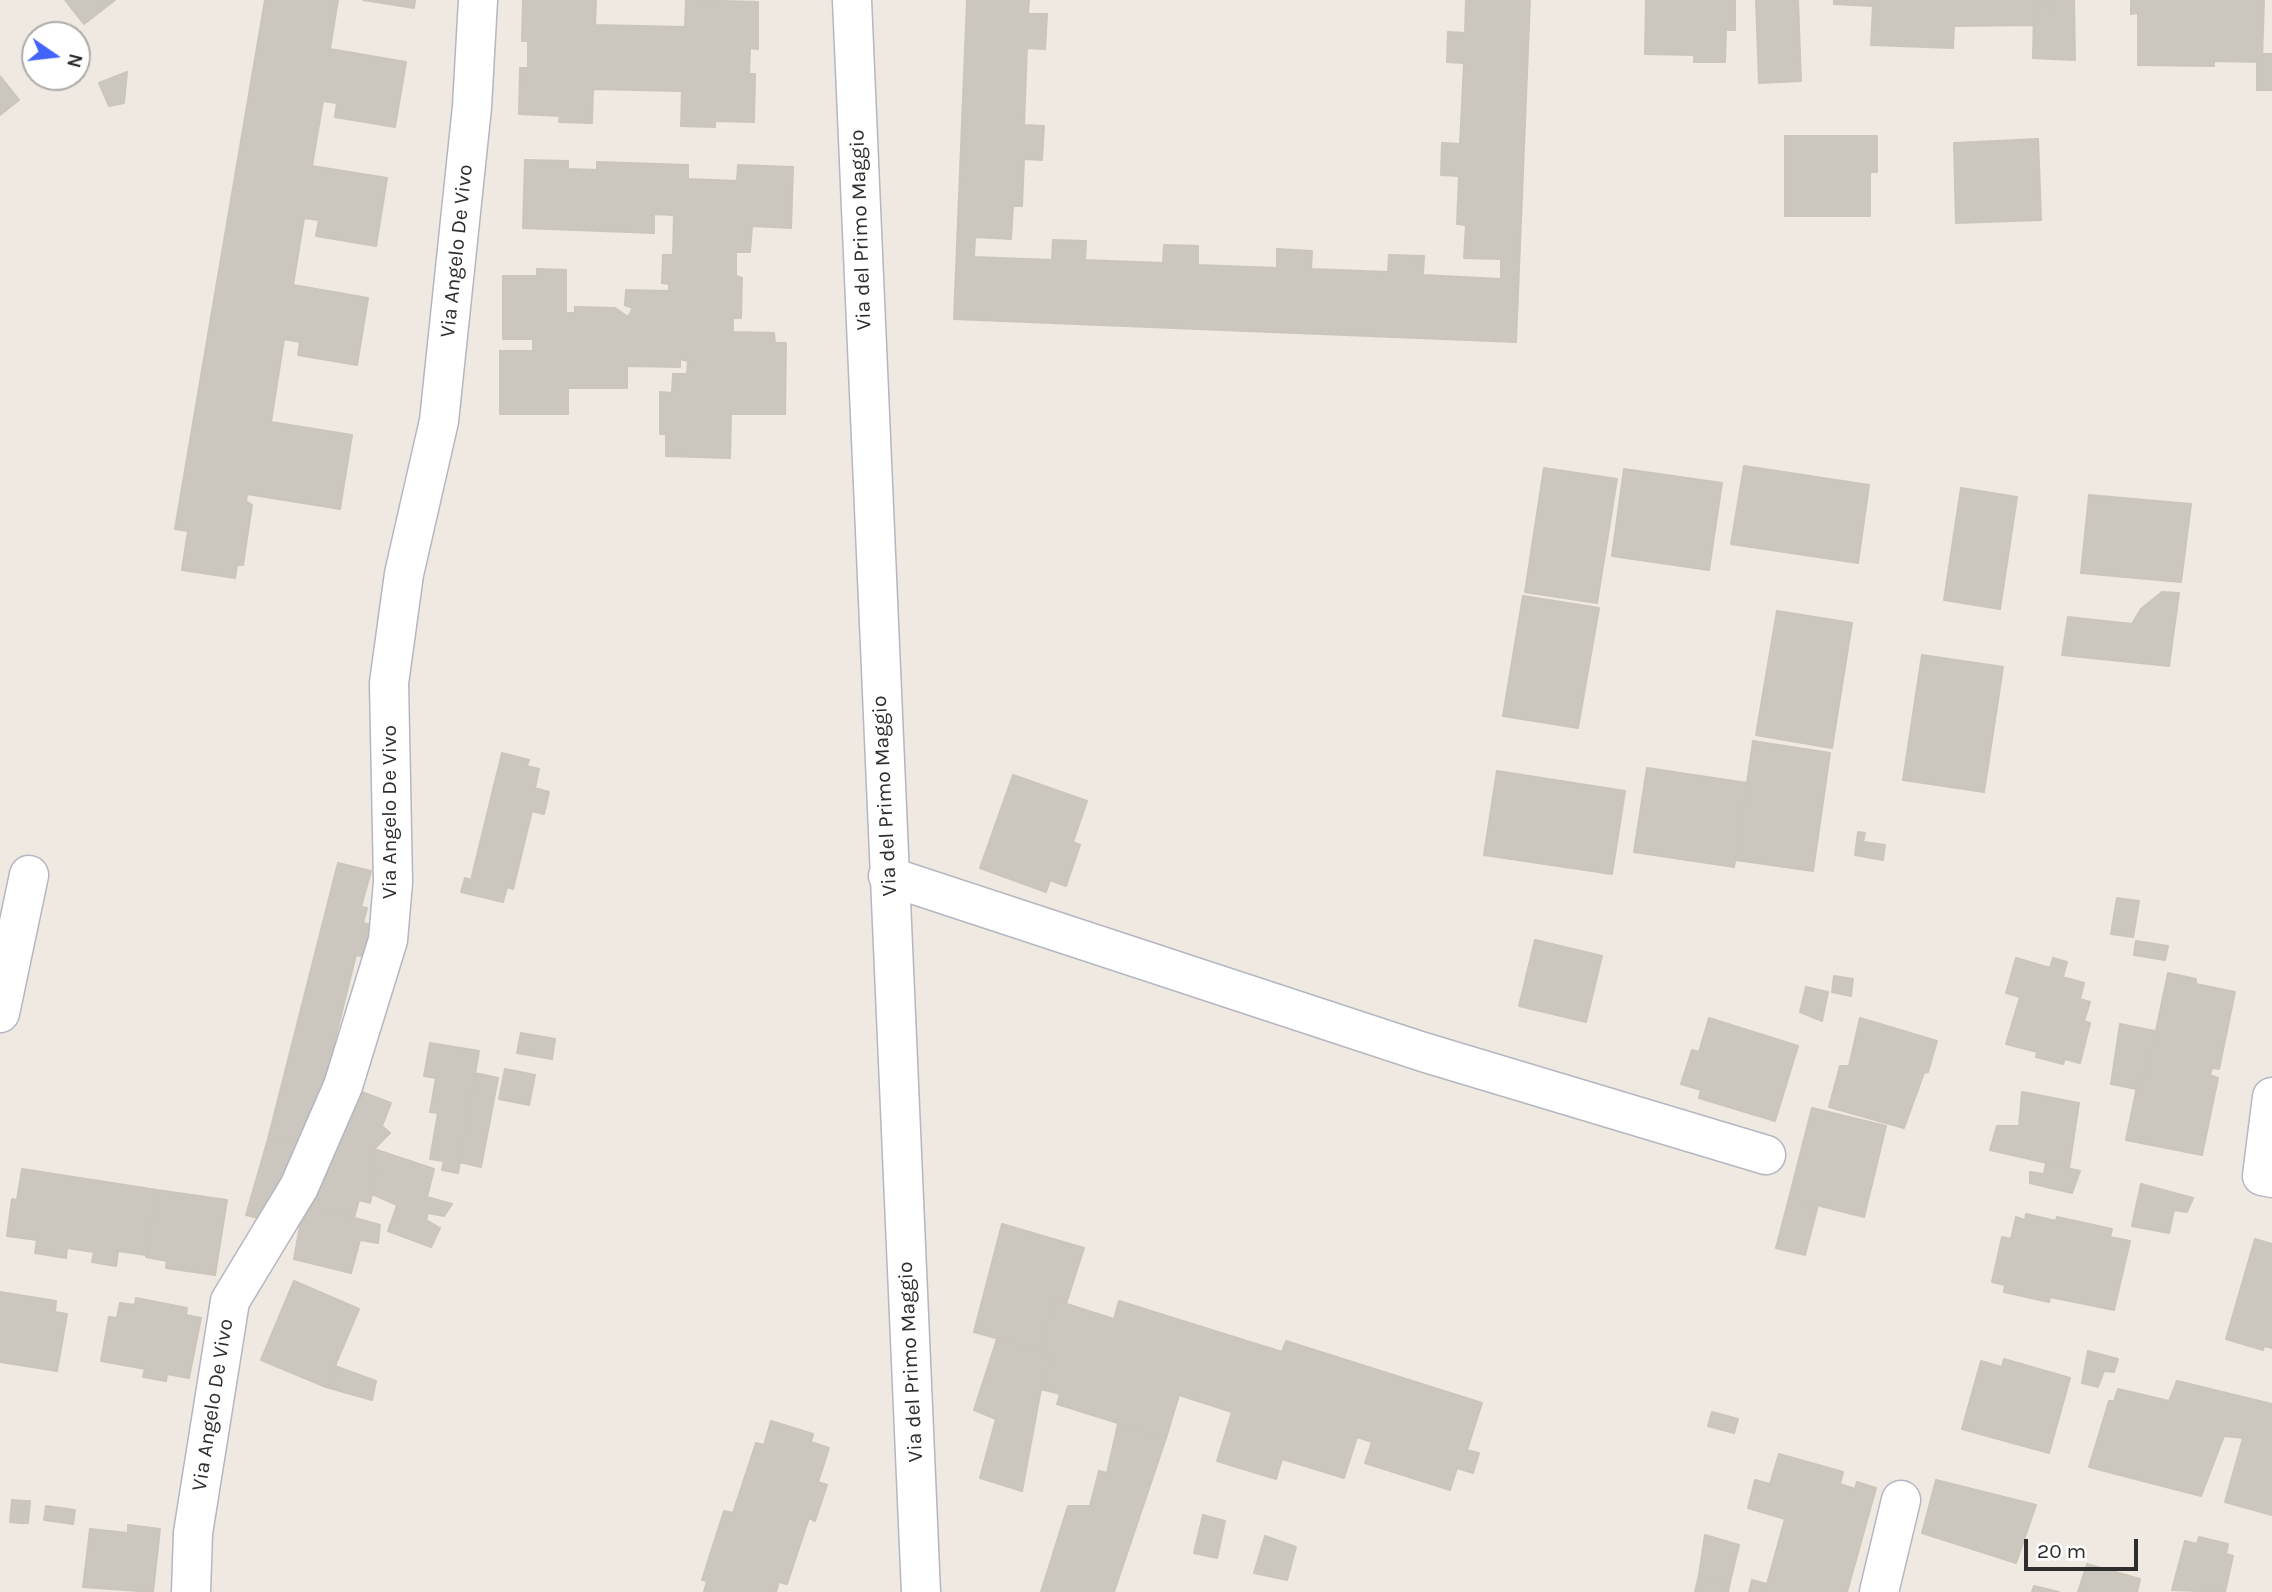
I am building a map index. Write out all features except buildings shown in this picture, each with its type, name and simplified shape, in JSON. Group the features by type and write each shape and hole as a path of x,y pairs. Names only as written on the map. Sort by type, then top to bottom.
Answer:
{"street":[{"name":"Via Angelo De Vivo","path":"191,1592 193,1533 230,1301 299,1187 343,1086 388,940 393,882 389,682 404,574 439,421 472,107 478,0"},
{"name":"Via del Primo Maggio","path":"852,0 921,1592"},
{"path":"0,1013 29,876"},
{"path":"888,876 1423,1052 1766,1155"},
{"path":"2272,1097 2262,1175 2272,1178"},
{"path":"1878,1592 1901,1500"}]}
